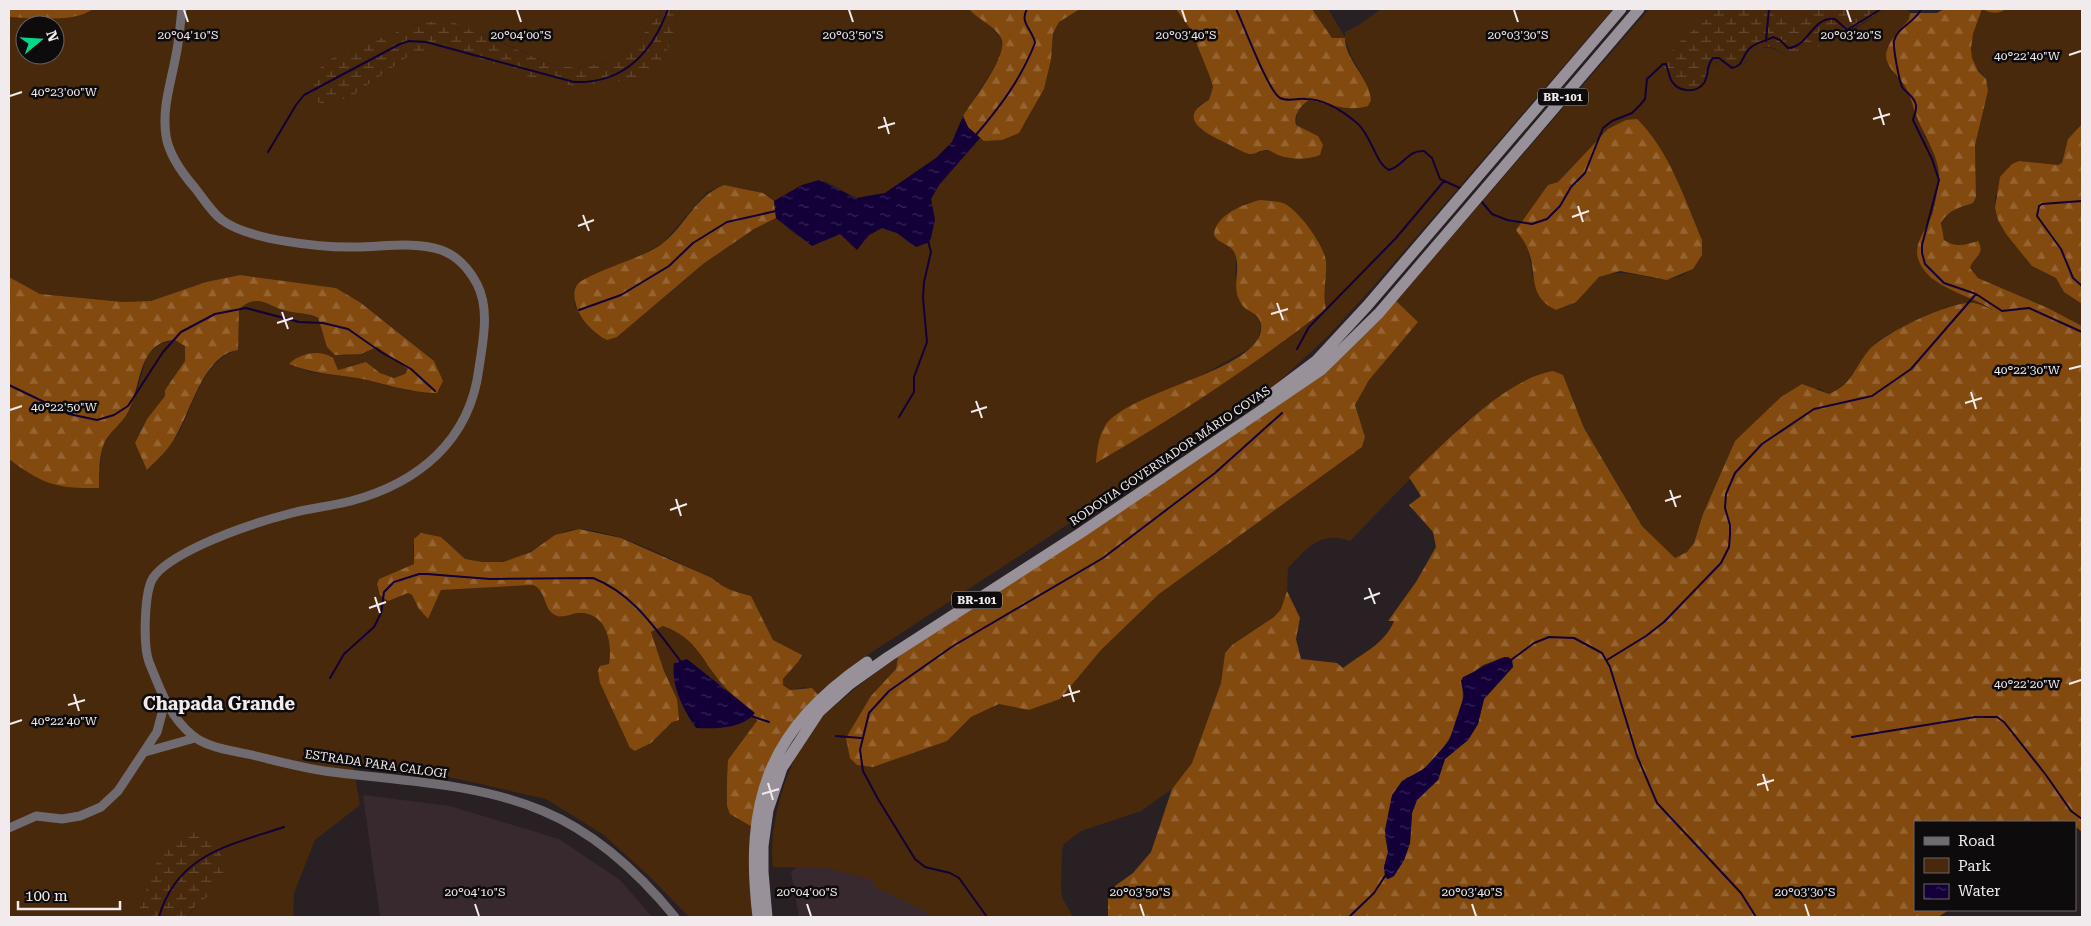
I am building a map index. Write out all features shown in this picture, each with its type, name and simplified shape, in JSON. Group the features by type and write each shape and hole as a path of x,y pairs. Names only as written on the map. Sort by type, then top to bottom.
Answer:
{"highway":[{"name":"RODOVIA GOVERNADOR MÁRIO COVAS","path":"758,917 753,866 754,833 762,794 767,778 786,738 816,705 846,676 1159,472 1276,392 1316,361 1367,306 1451,205 1621,9"},
{"name":"RODOVIA GOVERNADOR MÁRIO COVAS","path":"767,917 763,846 772,794 790,752 824,707 850,684 888,657 1082,532 1321,370 1380,313 1639,9"}],"street":[{"name":"ESTRADA PARA CALOGI","path":"182,9 176,56 164,106 166,140 180,170 222,220 256,235 290,241 346,248 419,246 444,251 469,268 481,292 485,323 478,383 462,423 445,450 420,470 393,484 354,500 290,514 230,532 182,553 153,578 147,604 146,653 165,702 180,723 195,738 214,746 330,772 394,778 493,795 541,810 580,829 624,862 675,917"},
{"path":"9,828 36,816 62,819 80,816 101,807 118,791 145,752 157,732 165,702"},
{"path":"145,752 195,738"}],"shaded area":[{"path":"363,795 450,806 559,839 620,880 652,917 380,917"},
{"path":"862,805 994,917 799,917 791,872"}],"green space":[{"path":"9,9 93,9 65,18 65,15 15,15 15,17 9,17"},
{"path":"93,9 660,9 659,14 637,42 615,61 577,68 553,65 485,35 421,23 329,59 352,96 413,53 451,47 474,57 645,78 659,69 669,46 680,9 969,9 990,25 1001,39 1003,48 999,60 963,116 952,142 936,158 885,193 856,198 825,181 802,185 774,201 763,193 724,185 707,192 663,243 625,264 574,302 580,316 599,336 617,337 703,264 754,229 776,218 805,240 821,241 840,234 864,242 869,235 882,228 897,233 911,244 935,220 931,199 939,185 980,138 984,141 1024,125 1044,89 1051,60 1053,33 1059,22 1080,9 1176,9 1191,30 1213,87 1209,100 1198,106 1200,129 1250,154 1269,150 1290,158 1311,158 1320,155 1318,136 1296,125 1297,112 1309,100 1332,106 1366,82 1351,56 1345,38 1332,38 1312,9 1328,9 1345,37 1345,32 1359,25 1381,9 1613,9 1372,288 1328,336 1274,386 1148,472 863,658 836,678 819,696 806,687 790,690 783,685 783,679 798,662 782,645 773,640 751,596 730,590 712,578 614,536 580,529 570,530 525,554 495,563 466,560 452,550 441,537 413,545 414,564 379,579 377,584 380,595 396,598 408,593 412,595 419,609 428,619 441,590 533,585 541,590 560,617 581,613 595,616 601,620 608,634 610,657 609,664 604,666 600,683 630,748 635,751 651,743 672,722 677,699 664,671 651,632 663,626 684,637 698,651 723,685 746,705 757,721 727,795 729,808 734,816 754,828 757,917 689,917 651,878 604,835 546,799 427,772 353,764 360,805 315,840 294,893 293,917 186,917 206,896 156,866 136,917 9,917 9,459 31,474 50,483 60,486 98,488 102,447 136,394 147,355 160,344 175,340 185,346 185,361 165,390 165,396 147,419 135,443 148,470 178,434 206,376 223,357 234,351 239,309 251,302 261,302 283,310 310,315 318,319 323,336 344,356 354,352 361,354 377,347 408,369 405,374 394,378 380,373 366,362 338,370 290,364 310,372 357,378 410,391 438,369 434,361 398,332 361,303 336,288 240,275 206,282 151,301 123,302 40,294 9,277 9,17 15,17 15,65 65,65 65,15 88,13","holes":["1260,200 1283,204 1298,214 1325,273 1323,287 1326,309 1098,445 1150,397 1195,379 1256,345 1261,328 1260,320 1247,309 1239,290 1235,274 1236,258 1233,248 1221,243 1244,204"]},
{"path":"660,9 680,9 669,46 659,69 645,78 575,86 521,75 451,47 413,53 352,96 336,102 324,104 315,101 309,88 320,68 338,54 421,23 448,20 553,65 577,68 615,61 637,42 659,14"},
{"path":"969,9 1080,9 1059,22 1053,33 1051,60 1044,89 1019,133 1002,140 984,141 968,127 963,116 995,66 1002,45 998,33"},
{"path":"1176,9 1312,9 1332,38 1345,38 1349,54 1366,84 1371,100 1368,106 1353,108 1338,107 1309,100 1301,108 1296,117 1296,125 1318,136 1323,145 1320,155 1305,159 1294,159 1283,157 1268,150 1251,154 1241,151 1211,136 1194,120 1194,113 1209,100 1213,87 1191,30"},
{"path":"1649,9 1718,9 1674,48 1663,65 1708,77 1710,69 1719,61 1731,66 1744,64 1753,53 1762,48 1773,49 1786,55 1855,29 1885,9 1907,9 1910,13 1909,19 1887,48 1889,67 1907,89 1924,136 1933,149 1937,161 1939,178 1933,214 1960,293 1998,312 1975,306 1954,305 1943,308 1890,333 1875,344 1850,379 1837,390 1829,394 1818,388 1735,441 1703,514 1694,543 1687,552 1675,558 1642,526 1584,428 1563,375 1465,422 1350,541 1340,538 1323,539 1308,548 1288,568 1287,591 1281,609 1274,617 1232,645 1225,653 1221,683 1192,763 1172,789 1141,811 1081,831 1064,844 1062,851 1061,889 1062,897 1073,917 929,917 925,911 873,886 873,880 828,868 773,867 773,831 782,791 797,753 807,736 824,715 898,657 896,669 885,682 905,755 947,741 971,717 1000,704 1029,710 1060,699 1101,650 1159,594 1362,447 1365,437 1355,405 1369,380 1390,354 1396,301","holes":["1597,140 1664,156 1695,223 1702,255 1691,269 1679,277 1667,279 1616,273 1602,276 1595,280 1575,302 1556,310 1533,278 1528,249 1547,186 1558,182"]},
{"path":"1718,9 1781,9 1781,17 1790,23 1812,9 1885,9 1804,55 1793,57 1773,48 1765,47 1753,53 1738,67 1719,61 1713,66 1700,88 1685,90 1673,86 1663,65 1668,56 1681,41"},
{"path":"1781,9 1812,9 1790,23 1781,17"},
{"path":"1944,9 1982,9 1973,34 1971,49 1972,58 1978,71 1986,79 1988,91 1975,145 1976,197 1973,203 1955,210 1944,218 1941,223 1944,240 1957,245 1978,241 1981,250 1970,268 1978,278 2048,308 2082,326 2082,832 2076,827 2076,821 1914,821 1914,911 1947,911 1938,917 1108,917 1108,898 1115,886 1133,873 1151,852 1172,789 1192,763 1221,683 1225,653 1232,645 1274,617 1281,609 1287,591 1300,618 1296,639 1301,659 1337,663 1343,668 1379,642 1394,621 1388,621 1416,582 1436,547 1433,532 1409,505 1421,496 1409,477 1457,431 1496,399 1515,386 1535,376 1553,371 1563,375 1584,428 1642,526 1675,558 1687,552 1694,543 1703,514 1735,441 1781,397 1802,384 1829,394 1849,380 1863,357 1877,343 1915,320 1945,308 1968,303 1993,310 1935,281 1918,260 1918,247 1933,211 1939,181 1937,161 1920,124 1908,91 1889,66 1886,56 1891,42 1909,19 1910,13 1937,13","holes":["1505,657 1509,657 1513,667 1484,699 1478,724 1468,740 1445,759 1438,780 1417,800 1412,813 1410,843 1404,860 1394,876 1388,879 1384,867 1388,852 1385,836 1406,778 1430,763 1449,739 1461,709 1463,695 1461,681 1483,665"]},
{"path":"1982,9 2004,11 2006,9 2082,9 2082,124 2068,139 2062,163 2058,165 2019,161 1995,197 1998,220 2032,266 2056,278 2064,292 2082,304 2082,326 2048,308 1978,278 1970,268 1970,264 1979,256 1948,243 1943,235 1943,219 1951,211 1973,203 1976,197 1975,145 1988,91 1983,74 1976,68 1971,52 1973,34"},
{"path":"1982,9 2006,9 1997,13"},
{"path":"1637,119 1658,145 1675,176 1702,240 1702,255 1693,269 1667,280 1620,271 1599,277 1576,302 1556,310 1541,298 1537,291 1528,250 1516,230 1548,185 1558,182 1608,129 1626,120"},
{"path":"2082,124 2082,304 2064,292 2056,278 2032,266 2006,234 1998,220 1995,208 2000,177 2012,164 2019,161 2058,165 2062,163 2068,139"},
{"path":"724,185 763,193 774,201 776,218 754,229 703,264 617,337 607,340 594,332 586,324 578,311 574,294 577,285 592,275 655,249 671,236 705,196"},
{"path":"1260,200 1281,202 1289,207 1303,220 1316,238 1326,262 1324,297 1326,309 1271,351 1214,390 1096,463 1101,435 1105,426 1118,413 1140,401 1221,367 1243,354 1257,340 1261,324 1260,320 1243,306 1239,299 1236,286 1237,261 1235,254 1231,248 1219,241 1214,235 1219,222 1225,216 1246,204"},
{"path":"240,275 336,288 361,303 434,361 443,381 437,393 427,393 357,378 315,372 289,364 299,357 316,353 333,358 338,370 366,362 380,373 394,378 405,374 408,369 377,347 361,354 335,355 327,347 318,318 283,310 257,301 246,304 239,309 238,350 226,354 208,372 200,384 174,439 164,453 147,470 135,443 147,419 165,396 165,390 185,361 185,346 175,340 154,348 147,357 128,412 108,436 103,446 100,461 99,488 60,486 50,483 31,474 9,459 9,277 40,294 123,302 151,301 206,282"},
{"path":"1396,301 1418,322 1369,380 1355,405 1365,437 1362,447 1159,594 1101,650 1060,699 1029,710 999,704 971,717 947,741 873,767 857,765 850,758 846,738 871,696 896,669 898,657 1225,440"},
{"path":"579,529 621,538 712,578 730,590 751,596 773,640 802,655 783,679 783,685 790,690 812,688 819,696 800,717 754,828 730,814 727,806 727,780 728,760 757,721 749,709 723,685 698,651 684,637 663,626 651,632 664,671 677,699 679,720 672,722 651,743 635,751 630,748 600,683 598,671 600,666 609,664 610,646 606,630 595,617 578,613 563,616 555,615 548,609 541,591 533,585 441,590 428,619 419,609 412,595 408,593 388,601 380,595 377,584 379,579 414,564 414,539 421,533 441,537 465,559 482,562 503,562 531,552 555,535"},
{"path":"190,830 209,842 222,856 224,864 223,873 219,882 211,893 186,917 136,917 162,853 179,834"}],"water":[{"path":"963,116 968,127 980,138 939,185 931,199 935,220 930,242 916,247 897,233 882,228 869,235 857,250 840,234 812,246 776,218 774,201 802,185 819,180 856,198 885,193 936,158 952,142"},
{"path":"1505,657 1512,659 1513,667 1484,699 1478,724 1468,740 1445,759 1438,780 1417,800 1412,813 1410,843 1404,860 1394,876 1388,879 1385,877 1384,867 1388,852 1385,830 1392,795 1402,781 1424,769 1449,741 1464,696 1461,681 1463,677"},
{"path":"687,659 755,713 750,718 736,725 720,728 696,728 679,697 674,680 674,663"}],"waterway":[{"path":"268,152 304,95 400,44 409,41 426,42 574,82 592,81 608,78 634,63 654,39 668,9"},
{"path":"975,136 1009,92 1023,69 1035,43 1025,22 1027,9"},
{"path":"1236,9 1263,71 1275,93 1280,98 1286,100 1320,101 1340,111 1362,128 1380,162 1389,170 1413,153 1424,151 1432,158 1440,179 1462,189"},
{"path":"1766,41 1769,9"},
{"path":"1481,201 1492,214 1507,220 1532,224 1547,219 1560,206 1571,187 1585,173 1603,128 1612,121 1632,113 1640,105 1645,99 1647,79 1663,64 1666,64 1674,84 1682,89 1696,89 1704,83 1709,64 1713,58 1719,58 1732,68 1736,67 1741,63 1747,51 1758,43 1773,37 1780,40 1788,48 1801,43 1821,22 1827,19 1835,19 1847,30 1881,9"},
{"path":"1921,9 1919,14 1899,32 1894,45 1896,64 1902,87 1915,102 1916,109 1913,120 1932,159 1939,180 1922,245 1925,264 1944,283 1976,294 2002,311 2029,308 2082,332"},
{"path":"1297,349 1309,327 1396,238 1444,181"},
{"path":"2082,201 2042,204 2039,206 2037,216 2061,249 2073,278 2082,286"},
{"path":"579,310 621,295 669,266 693,243 727,222 776,211"},
{"path":"899,417 914,392 914,377 927,342 923,298 924,282 931,252 928,241"},
{"path":"1607,660 1646,636 1664,622 1721,563 1729,547 1730,535 1730,525 1725,508 1726,494 1735,473 1762,444 1814,409 1872,396 1911,369 1976,294"},
{"path":"9,385 69,414 97,420 114,415 128,406 163,352 181,332 215,314 246,308 299,322 323,323 348,329 381,352 411,369 435,391"},
{"path":"987,917 959,878 950,873 925,867 915,859 878,799 863,771 860,750 869,713 889,691 953,646 1103,558 1215,473 1282,413"},
{"path":"330,678 344,654 374,627 381,613 384,592 394,582 419,574 490,579 593,578 621,593 632,603 682,663"},
{"path":"1511,660 1534,643 1549,637 1574,638 1602,653 1610,667 1637,756 1657,803 1741,893 1756,917"},
{"path":"751,716 769,722"},
{"path":"1852,737 1975,717 1997,717 2004,722 2046,775 2071,811 2082,819"},
{"path":"836,736 861,738"},
{"path":"159,917 167,896 179,879 192,866 208,855 225,847 284,827"},
{"path":"1349,917 1374,893 1385,876"}],"district":[{"name":"Chapada Grande","path":"219,704"}]}
